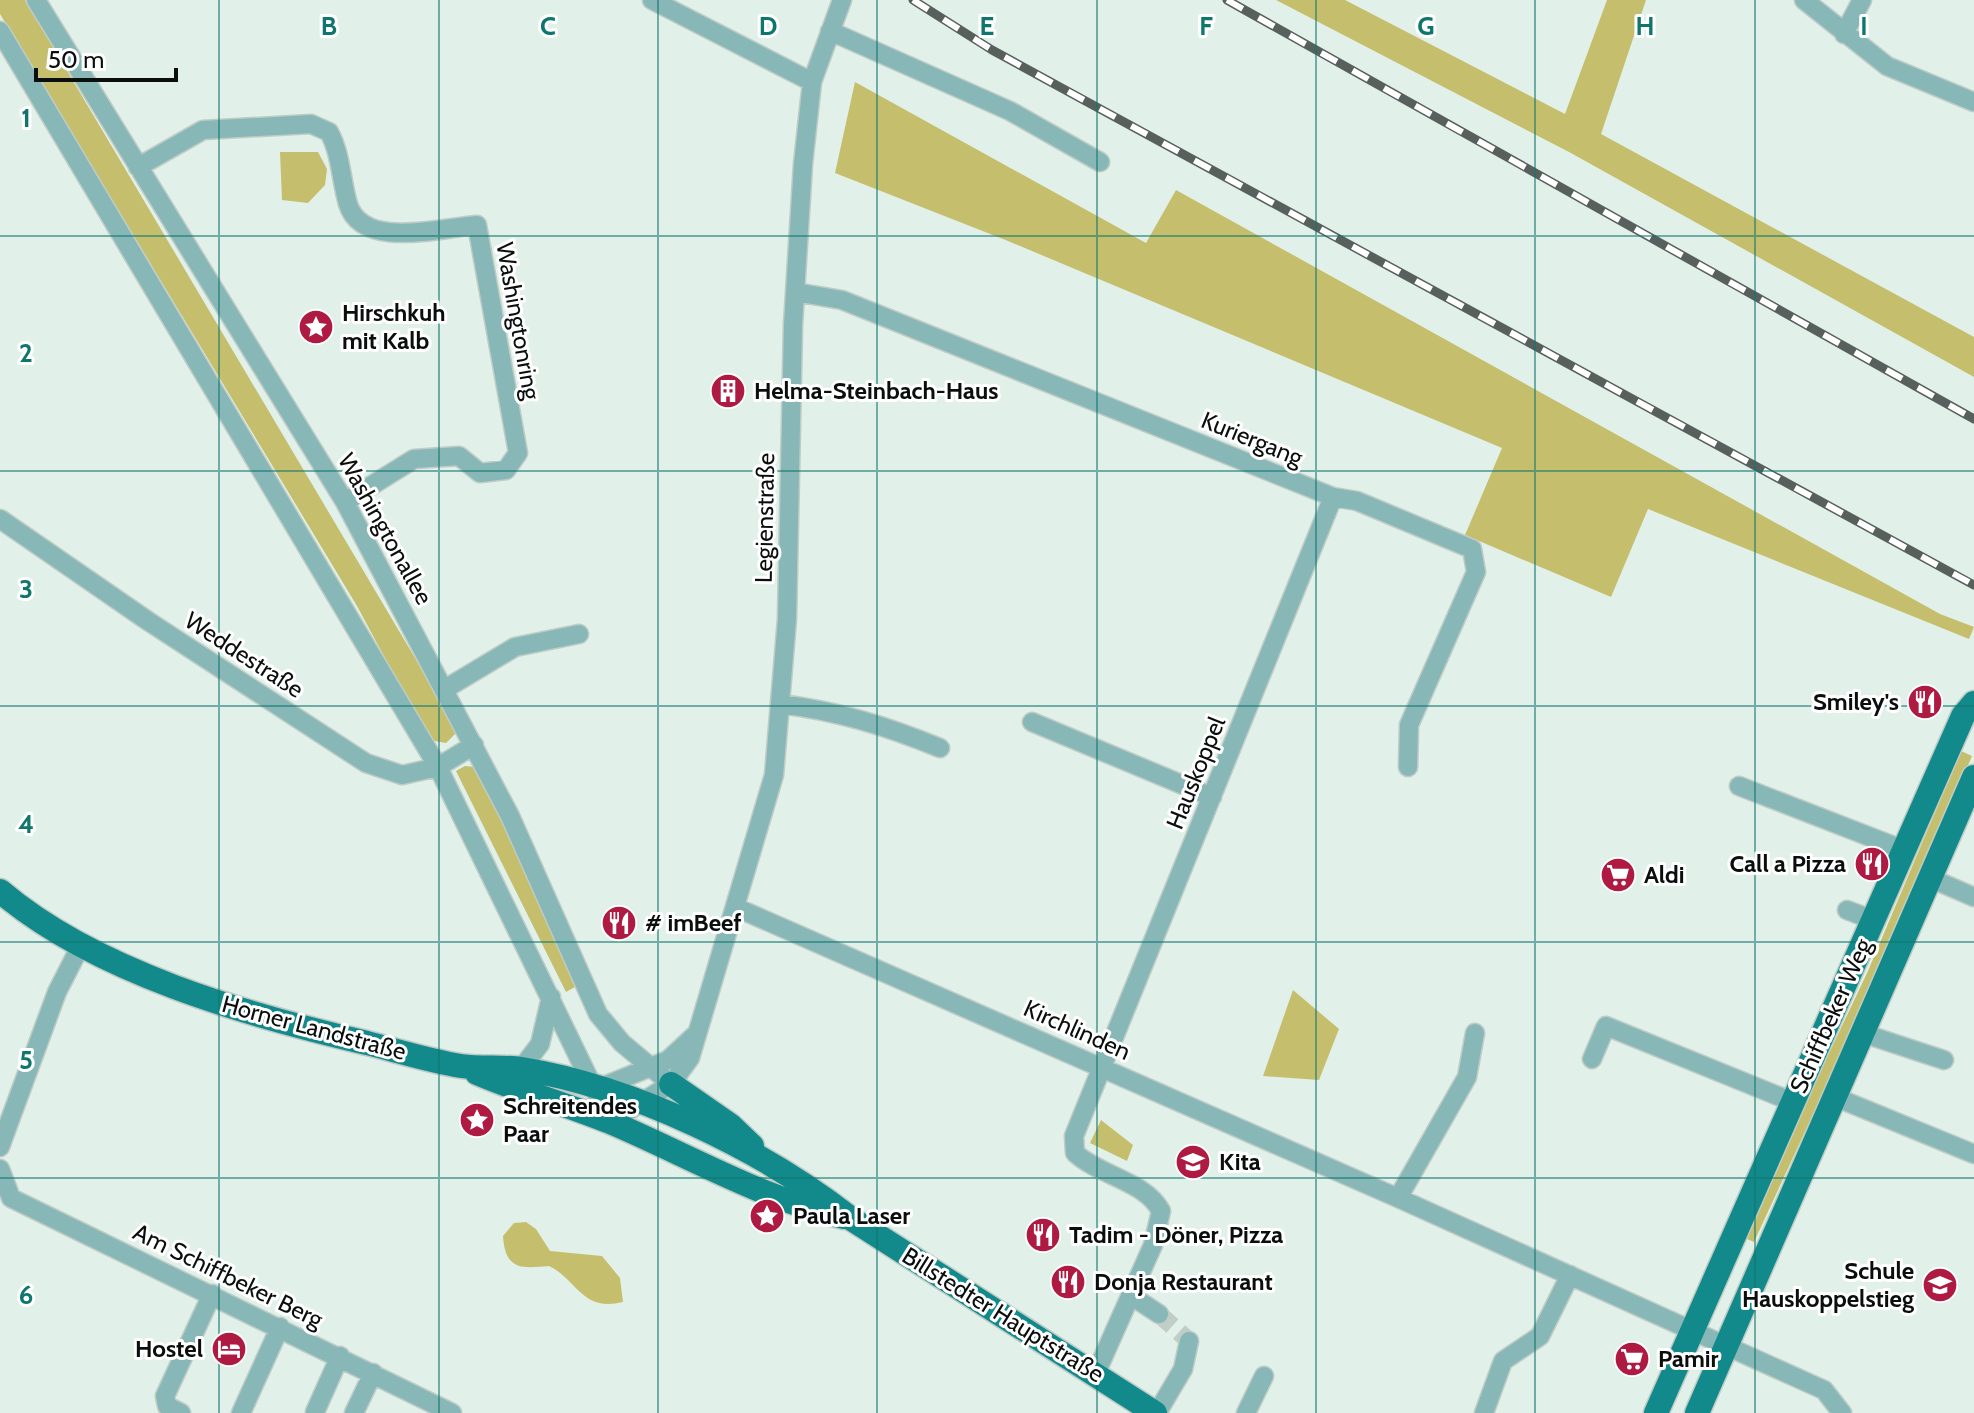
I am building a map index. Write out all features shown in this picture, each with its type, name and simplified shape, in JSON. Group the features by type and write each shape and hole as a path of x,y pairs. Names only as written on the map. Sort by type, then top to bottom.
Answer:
{"main road":[{"name":"Schiffbeker Weg","path":"1656,1413 1963,716 1974,703"},
{"name":"Schiffbeker Weg","path":"1697,1413 1974,777"},
{"name":"Horner Landstraße","path":"0,891 22,910 150,976 269,1020 462,1066 521,1069 596,1089"},
{"name":"Horner Landstraße","path":"462,1066 515,1090 610,1122"},
{"name":"Billstedter Hauptstraße","path":"661,1076 730,1125 763,1156"},
{"name":"Billstedter Hauptstraße","path":"596,1089 638,1103 763,1156 803,1181 850,1218 1156,1413"},
{"name":"Billstedter Hauptstraße","path":"610,1122 794,1206 850,1218"}],"street":[{"path":"652,0 812,82"},
{"name":"Legienstraße","path":"692,1099 688,1077 690,1058 774,775 787,619 795,292 812,82 842,0"},
{"path":"1804,0 1887,66 1974,102"},
{"path":"1844,34 1862,0"},
{"name":"Washingtonallee","path":"39,1 345,502 510,816 598,1014 622,1043 661,1076"},
{"path":"0,31 438,767 610,1122"},
{"path":"830,31 1010,111 1100,162"},
{"name":"Washingtonring","path":"138,167 203,130 311,124 329,132 334,141 348,204 354,219 362,227 393,232 477,225 518,453 506,470 480,473 459,456 414,459 345,502"},
{"name":"Kuriergang","path":"795,292 842,300 1333,497 1357,501 1472,549 1476,572 1409,725 1408,767"},
{"name":"Hauskoppel","path":"1130,1295 1153,1245 1161,1211 1151,1197 1087,1164 1075,1153 1074,1136 1333,497"},
{"name":"Weddestraße","path":"0,519 366,763 402,775 438,767 474,745"},
{"path":"445,689 515,647 579,634"},
{"path":"780,704 834,711 871,721 940,748"},
{"path":"1032,722 1212,797"},
{"path":"1739,786 1904,850"},
{"path":"1930,878 1974,897"},
{"name":"Kirchlinden","path":"735,907 1398,1198 1692,1331"},
{"path":"1847,910 1873,920"},
{"path":"0,1147 57,992 82,943"},
{"path":"521,1069 540,1044 551,997"},
{"path":"1592,1059 1606,1026 1793,1102"},
{"name":"Legienstraße","path":"610,1122 638,1103 698,1031"},
{"path":"1398,1198 1467,1077 1475,1033"},
{"path":"1862,1033 1944,1060"},
{"name":"Legienstraße","path":"596,1089 661,1076 690,1058"},
{"path":"1835,1097 1974,1154"},
{"name":"Am Schiffbeker Berg","path":"1,1176 11,1198 452,1413"},
{"path":"1484,1413 1503,1361 1540,1336 1570,1275"},
{"path":"181,1413 167,1406 165,1396 212,1294"},
{"path":"1096,1373 1130,1295 1159,1314"},
{"path":"241,1413 280,1327"},
{"path":"1692,1331 1824,1390 1842,1413"},
{"path":"1156,1413 1183,1369 1189,1341"},
{"path":"315,1412 340,1356"},
{"path":"354,1413 373,1373"},
{"path":"1246,1413 1264,1376"}],"shaded area":[{"path":"0,0 25,0 456,727 457,732 446,743 429,740 357,606 0,14"},
{"path":"1276,0 1345,0 1565,114 1607,0 1646,0 1601,134 1974,337 1974,377 1569,152"},
{"path":"855,82 1146,243 1176,190 1940,614 1974,627 1969,639 1648,509 1611,597 1465,535 1502,448 1008,241 835,173"},
{"path":"280,152 318,152 327,169 325,185 308,203 282,200"},
{"path":"1961,751 1972,756 1879,971 1754,1242 1747,1239 1795,1125 1868,971"},
{"path":"465,766 475,767 507,826 575,987 566,992 456,771"},
{"path":"1293,990 1339,1029 1319,1080 1263,1076"},
{"path":"1101,1120 1133,1145 1127,1161 1090,1143"},
{"path":"526,1222 536,1229 550,1251 602,1256 620,1278 623,1302 598,1303 549,1266 524,1267 512,1262 503,1236 514,1223"}],"tunnel":[{"path":"1159,1314 1189,1341"}],"railway":[{"path":"913,0 992,50 1974,585"},
{"path":"1227,0 1974,419"}],"place":[{"name":"Hirschkuh mit Kalb","path":"316,327"},
{"name":"Helma-Steinbach-Haus","path":"728,391"},
{"name":"Smiley's","path":"1925,702"},
{"name":"Call a Pizza","path":"1872,864"},
{"name":"Aldi","path":"1618,875"},
{"name":"# imBeef","path":"619,923"},
{"name":"Schreitendes Paar","path":"477,1120"},
{"name":"Kita","path":"1193,1162"},
{"name":"Paula Laser","path":"767,1216"},
{"name":"Tadim - Döner, Pizza","path":"1043,1235"},
{"name":"Donja Restaurant","path":"1068,1282"},
{"name":"Schule Hauskoppelstieg","path":"1940,1285"},
{"name":"Hostel","path":"229,1349"},
{"name":"Pamir","path":"1632,1359"}]}
